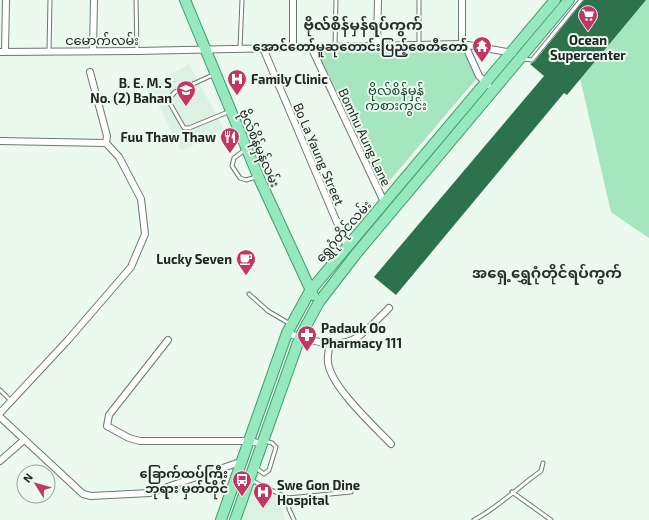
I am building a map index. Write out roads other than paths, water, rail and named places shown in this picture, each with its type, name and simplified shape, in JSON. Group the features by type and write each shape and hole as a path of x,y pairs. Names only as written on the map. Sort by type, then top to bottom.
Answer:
{"main road":[{"name":"ဗိုလ်စိန်မှန်လမ်း","path":"184,0 258,176 310,291 319,302"},
{"name":"ရွှေဂုံတိုင်လမ်း","path":"235,520 300,337 319,302 356,254 393,212 490,86 512,52 555,0"},
{"name":"ရွှေဂုံတိုင်လမ်း","path":"221,520 289,329 310,291 384,204 490,86 520,58 569,0"},
{"path":"243,461 255,466"}],"street":[{"path":"3,52 6,0"},
{"path":"93,50 94,0"},
{"path":"293,0 293,47"},
{"path":"377,46 378,0"},
{"path":"462,0 464,44 479,76 490,86"},
{"name":"ငမောက်လမ်း","path":"3,52 93,50 137,51 464,44 512,52"},
{"name":"Bomhu Aung Lane","path":"311,47 384,204 393,212"},
{"name":"Bo La Yaung Street","path":"262,48 347,246"},
{"path":"512,52 520,58"},
{"path":"90,72 107,136 106,143"},
{"path":"0,141 106,143 119,157 141,199 145,234 131,267 68,340 0,413"},
{"path":"289,329 300,337 330,344 344,344 359,336 389,308"},
{"path":"168,340 109,414 106,422 107,426 117,432 140,441 263,442"},
{"path":"330,344 328,362 331,374 342,391 391,444"},
{"path":"0,417 83,494 91,496 150,493 243,461"},
{"path":"0,461 24,440"}],"lane":[{"path":"49,51 50,0"},
{"path":"136,0 137,51"},
{"path":"240,48 242,0"},
{"path":"335,46 336,0"},
{"path":"419,0 419,45"},
{"path":"520,58 532,60 581,0"},
{"path":"215,74 175,92 168,100 184,128 188,128 230,111"},
{"path":"246,149 234,158 232,166 240,178 246,180 258,176"},
{"path":"249,294 289,329"},
{"path":"0,390 11,401"},
{"path":"255,466 264,474 269,470 276,447 272,443 263,442"},
{"path":"474,520 500,504 512,492 541,471 543,463"},
{"path":"238,474 288,498 351,492"},
{"path":"512,492 551,520"},
{"path":"288,498 289,509 294,520"}],"place":[{"name":"Ocean Supercenter","path":"588,32"},
{"name":"အောင်တော်မူဆုတောင်းပြည့်စေတီတော်","path":"482,63"},
{"name":"Family Clinic","path":"237,96"},
{"name":"B. E. M. S No. (2) Bahan","path":"186,107"},
{"name":"Fuu Thaw Thaw","path":"230,154"},
{"name":"Lucky Seven","path":"246,276"},
{"name":"Padauk Oo Pharmacy 111","path":"307,352"},
{"name":"ခြောက်ထပ်ကြီး ဘုရား မှတ်တိုင်","path":"242,497"},
{"name":"Swe Gon Dine Hospital","path":"263,509"}],"district":[{"name":"ဗိုလ်စိန်မှန်ရပ်ကွက်","path":"363,25"},
{"name":"အရှေ့ရွှေဂုံတိုင်ရပ်ကွက်","path":"547,273"}],"park label":[{"name":"ဗိုလ်စိန်မှန် ကစားကွင်း","path":"396,98"}]}
